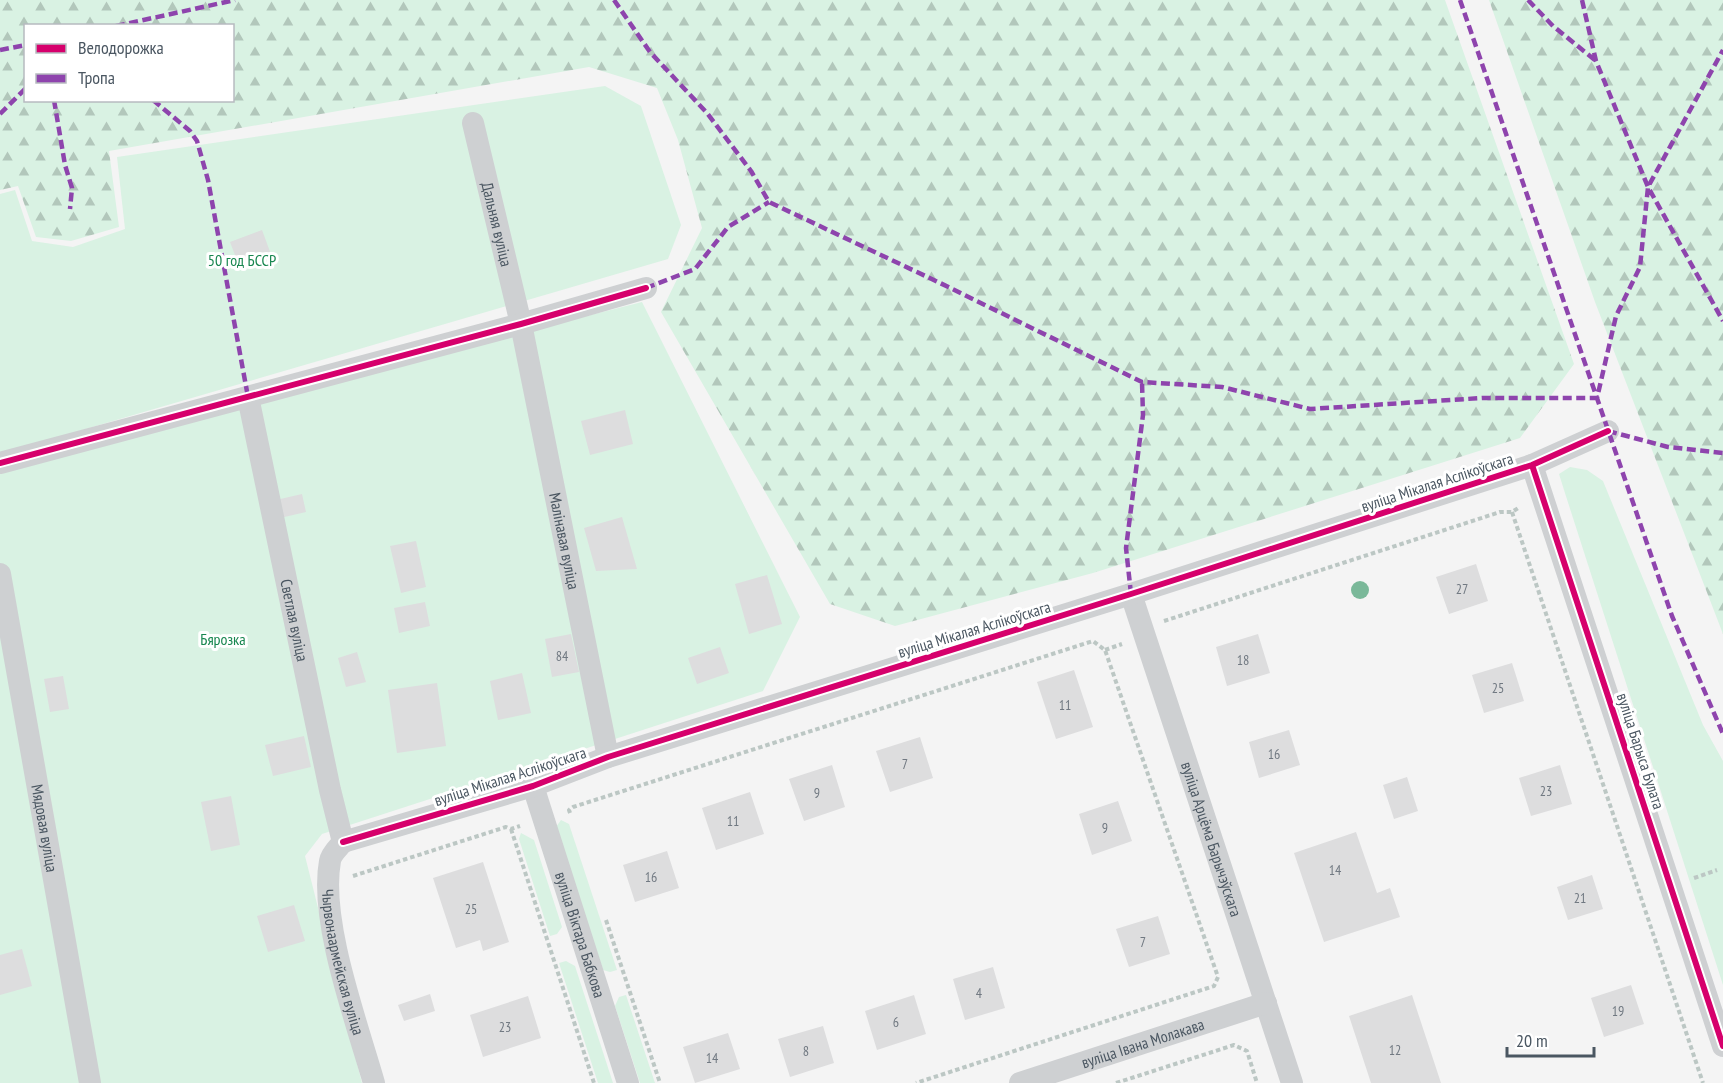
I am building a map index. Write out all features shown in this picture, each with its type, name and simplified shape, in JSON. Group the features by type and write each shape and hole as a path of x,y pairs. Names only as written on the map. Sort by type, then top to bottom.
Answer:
{"street":[{"name":"Дальняя вуліца","path":"473,123 521,324"},
{"path":"0,463 521,324 646,288"},
{"name":"Малінавая вуліца","path":"521,324 608,757"},
{"name":"Светлая вуліца","path":"248,397 330,790 343,842"},
{"name":"вуліца Мікалая Аслікоўскага","path":"343,842 533,786 608,757 1131,594 1532,465 1608,431"},
{"name":"вуліца Барыса Булата","path":"1532,465 1723,1046"},
{"name":"Мядовая вуліца","path":"0,574 90,1083"},
{"name":"вуліца Арцёма Барычэўскага","path":"1131,594 1292,1083"},
{"name":"вуліца Віктара Бабкова","path":"533,786 628,1083"},
{"name":"Чырвонаармейская вуліца","path":"343,842 330,858 331,914 339,959 374,1083"},
{"name":"вуліца Івана Молакава","path":"1020,1083 1266,1003"}],"path":[{"path":"1162,631 1163,621 1500,512 1512,512 1704,1083"},
{"path":"573,821 569,810 573,807 1093,641 1105,650 1218,976 1214,986 916,1083"},
{"path":"329,884 506,827 511,829 594,1083"},
{"path":"603,912 660,1083"},
{"path":"1116,1083 1234,1045 1247,1051 1257,1083"}],"green space":[{"path":"0,0 1445,0 1574,364 1520,438 1093,573 895,626 830,604 661,312 702,228 678,140 657,88 589,67 109,151 119,227 71,241 36,237 18,186 0,190"},
{"path":"1489,0 1723,0 1723,634 1595,302"},
{"name":"50 год БССР","path":"605,86 641,106 681,225 668,259 0,454 0,194 15,190 32,241 73,247 125,229 117,157"},
{"name":"Бярозка","path":"642,302 800,617 763,691 322,834 305,856 362,1083 0,1083 0,474 320,385"},
{"path":"1570,467 1587,470 1603,481 1703,725 1723,761 1723,985 1559,474"},
{"path":"561,820 569,824 617,970 610,972 603,970 556,827"},
{"path":"521,833 534,840 562,927 557,934 550,936 519,839"},
{"path":"566,961 575,966 613,1083 598,1083 559,963"},
{"path":"626,995 655,1083 640,1083 615,1006 619,997"}],"building":[{"path":"262,230 272,257 240,268 230,242"},
{"path":"625,410 633,444 590,455 581,421"},
{"path":"302,494 306,512 280,518 276,500"},
{"path":"622,517 637,569 596,571 584,528"},
{"path":"416,541 426,587 401,593 390,546"},
{"path":"1476,564 1488,601 1449,614 1436,577"},
{"path":"767,575 782,624 749,634 735,584"},
{"path":"425,602 430,626 399,633 394,608"},
{"path":"571,634 579,672 552,677 545,639"},
{"path":"1258,634 1270,673 1227,686 1216,647"},
{"path":"720,647 729,673 697,684 688,658"},
{"path":"357,652 366,682 346,687 338,658"},
{"path":"1512,663 1524,701 1484,713 1472,675"},
{"path":"1074,670 1093,727 1056,739 1037,682"},
{"path":"522,673 531,713 498,720 490,681"},
{"path":"63,676 69,709 50,712 44,679"},
{"path":"437,683 446,746 397,753 388,690"},
{"path":"1289,730 1300,765 1259,778 1249,742"},
{"path":"304,736 311,767 273,776 265,745"},
{"path":"920,737 933,778 890,792 876,751"},
{"path":"832,765 845,807 804,821 789,779"},
{"path":"1560,765 1572,804 1531,816 1519,778"},
{"path":"1407,777 1418,811 1394,819 1383,785"},
{"path":"750,792 764,834 716,850 702,808"},
{"path":"231,796 240,845 211,851 201,802"},
{"path":"1118,801 1132,841 1092,855 1079,814"},
{"path":"1356,832 1377,893 1390,888 1400,917 1324,942 1294,853"},
{"path":"667,851 679,888 635,902 623,865"},
{"path":"483,862 509,942 483,951 480,940 456,948 433,878"},
{"path":"1592,875 1603,909 1568,920 1557,887"},
{"path":"294,905 305,941 268,952 257,916"},
{"path":"1158,916 1170,954 1129,967 1116,929"},
{"path":"22,949 32,986 0,995 0,955"},
{"path":"993,967 1005,1008 965,1020 953,979"},
{"path":"1631,985 1644,1024 1604,1037 1591,998"},
{"path":"430,994 435,1011 404,1021 398,1005"},
{"path":"914,995 926,1034 877,1050 865,1011"},
{"path":"1412,995 1441,1083 1371,1083 1349,1016"},
{"path":"528,996 541,1038 483,1057 470,1015"},
{"path":"823,1026 834,1063 790,1077 778,1039"},
{"path":"728,1033 740,1069 695,1083 683,1047"}],"marked path":[{"path":"125,24 235,0"},
{"path":"614,0 650,52 707,113 751,171 769,202 1142,382 1222,387 1310,409 1482,398 1597,398 1616,316 1640,267 1648,187 1723,50"},
{"path":"1460,0 1672,616 1723,734"},
{"path":"1528,0 1553,26 1596,61"},
{"path":"1582,0 1596,61 1648,187 1723,321"},
{"path":"0,50 24,45"},
{"path":"0,114 24,90"},
{"path":"54,102 65,165 72,188 70,209"},
{"path":"155,102 190,131 197,141 208,180 248,397"},
{"path":"646,288 695,269 728,227 769,202"},
{"path":"1131,594 1126,548 1143,415 1142,382"},
{"path":"1608,431 1668,447 1723,453"}],"cycle path":[{"path":"0,463 521,324 646,288"},
{"path":"343,842 533,786 608,757 1131,594 1532,465 1608,431"},
{"path":"1532,465 1723,1046"}]}
